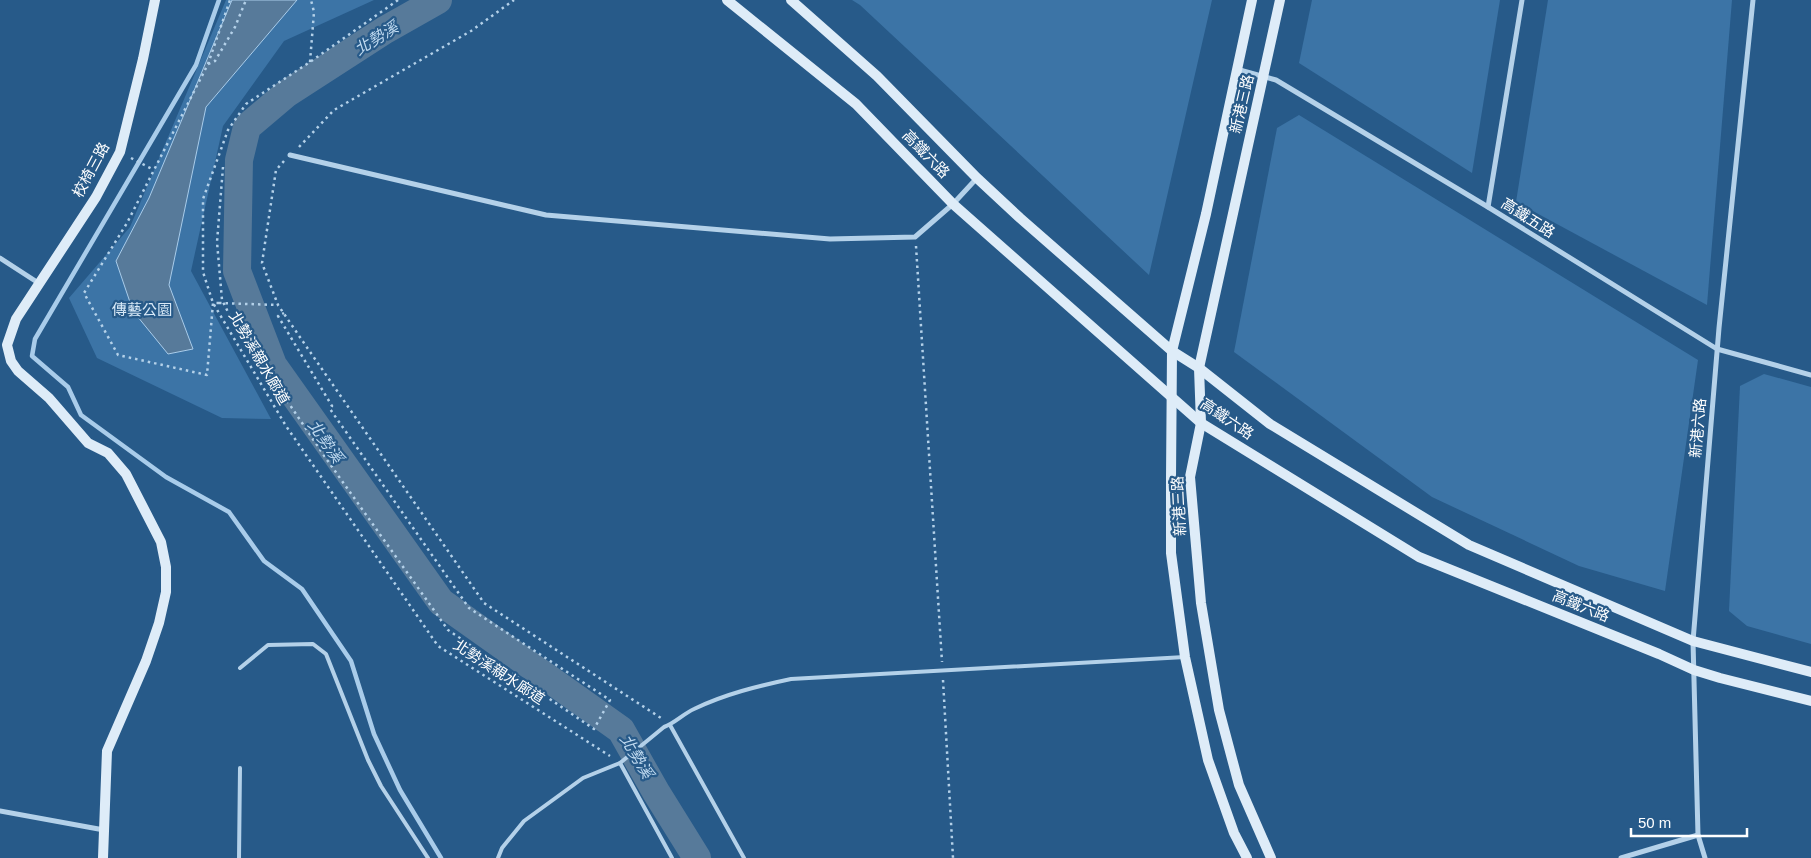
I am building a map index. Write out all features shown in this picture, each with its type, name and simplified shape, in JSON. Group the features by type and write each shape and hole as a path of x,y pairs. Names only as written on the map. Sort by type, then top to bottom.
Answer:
{"street":[{"name":"校椅三路","path":"103,858 106,751 146,661 159,623 166,592 166,567 161,542 126,474 108,453 88,443 48,398 18,370 11,361 7,345 16,319 96,197 120,152 143,59 155,0"},
{"name":"高鐵六路","path":"727,0 856,104 953,204 1201,423 1419,557 1694,670 1811,701"},
{"name":"高鐵六路","path":"791,0 877,76 977,178 1020,218 1172,351 1199,368 1270,424 1469,545 1693,641 1811,672"},
{"name":"新港三路","path":"1247,858 1234,832 1208,760 1185,657 1171,553 1172,351 1206,214 1252,0"},
{"name":"新港三路","path":"1272,858 1238,785 1219,710 1201,603 1190,476 1201,423 1199,368 1280,0"},
{"path":"1488,207 1522,0"},
{"name":"新港六路","path":"1705,858 1698,835 1693,641 1717,350 1753,0"},
{"name":"高鐵五路","path":"1236,69 1276,80 1488,207 1717,350 1811,374"},
{"path":"290,155 546,215 830,239 916,237 953,204 977,178"},
{"path":"0,258 40,285"},
{"path":"0,812 104,830"},
{"path":"1621,858 1698,835"}],"lane":[{"path":"240,668 268,645 312,644 326,654 368,760 381,786 428,858"},
{"path":"498,858 502,848 524,821 583,778 620,762 664,727 692,709 752,687 791,679 1185,657"},
{"path":"670,724 744,858"},
{"path":"620,762 672,858"},
{"path":"240,768 240,858"}],"path":[{"path":"230,0 208,64 127,223 84,293 118,355 207,375 213,303 278,304"},
{"path":"208,64 215,60 235,27 246,0"},
{"path":"310,62 314,12 311,0"},
{"name":"北勢溪親水廊道","path":"398,0 246,104 228,130 203,199 203,272 213,303 286,426 438,646 620,762"},
{"path":"514,0 471,31 334,110 290,155 276,170 262,263 278,304 484,603 670,724"},
{"path":"120,152 154,170"},
{"path":"223,167 217,242 222,300 230,316 326,457 448,630 594,729 610,700 469,608 330,408 332,406 278,316 284,313"},
{"path":"916,237 953,858"}],"green space":[{"name":"傳藝公園","path":"226,0 374,0 284,41 223,126 191,271 271,419 222,418 97,358 69,298 130,227"},
{"path":"852,0 1212,0 1149,275 860,5"},
{"path":"1312,0 1500,0 1472,173 1299,63"},
{"path":"1548,0 1732,0 1707,305 1516,202"},
{"path":"1299,115 1698,360 1665,591 1579,566 1432,497 1234,352 1277,128"},
{"path":"1764,374 1811,387 1811,644 1747,626 1729,611 1740,386"}],"shaded area":[{"path":"232,0 297,0 206,107 169,285 193,349 168,354 133,311 116,261 149,198"}],"waterway":[{"path":"219,0 196,65 35,339 32,356 68,387 81,415 166,477 229,512 264,561 302,589 351,661 374,734 400,790 441,858"},
{"name":"北勢溪","path":"438,0 385,30 286,94 247,127 239,160 237,271 273,365 441,602 621,730 656,792 697,858"}]}
